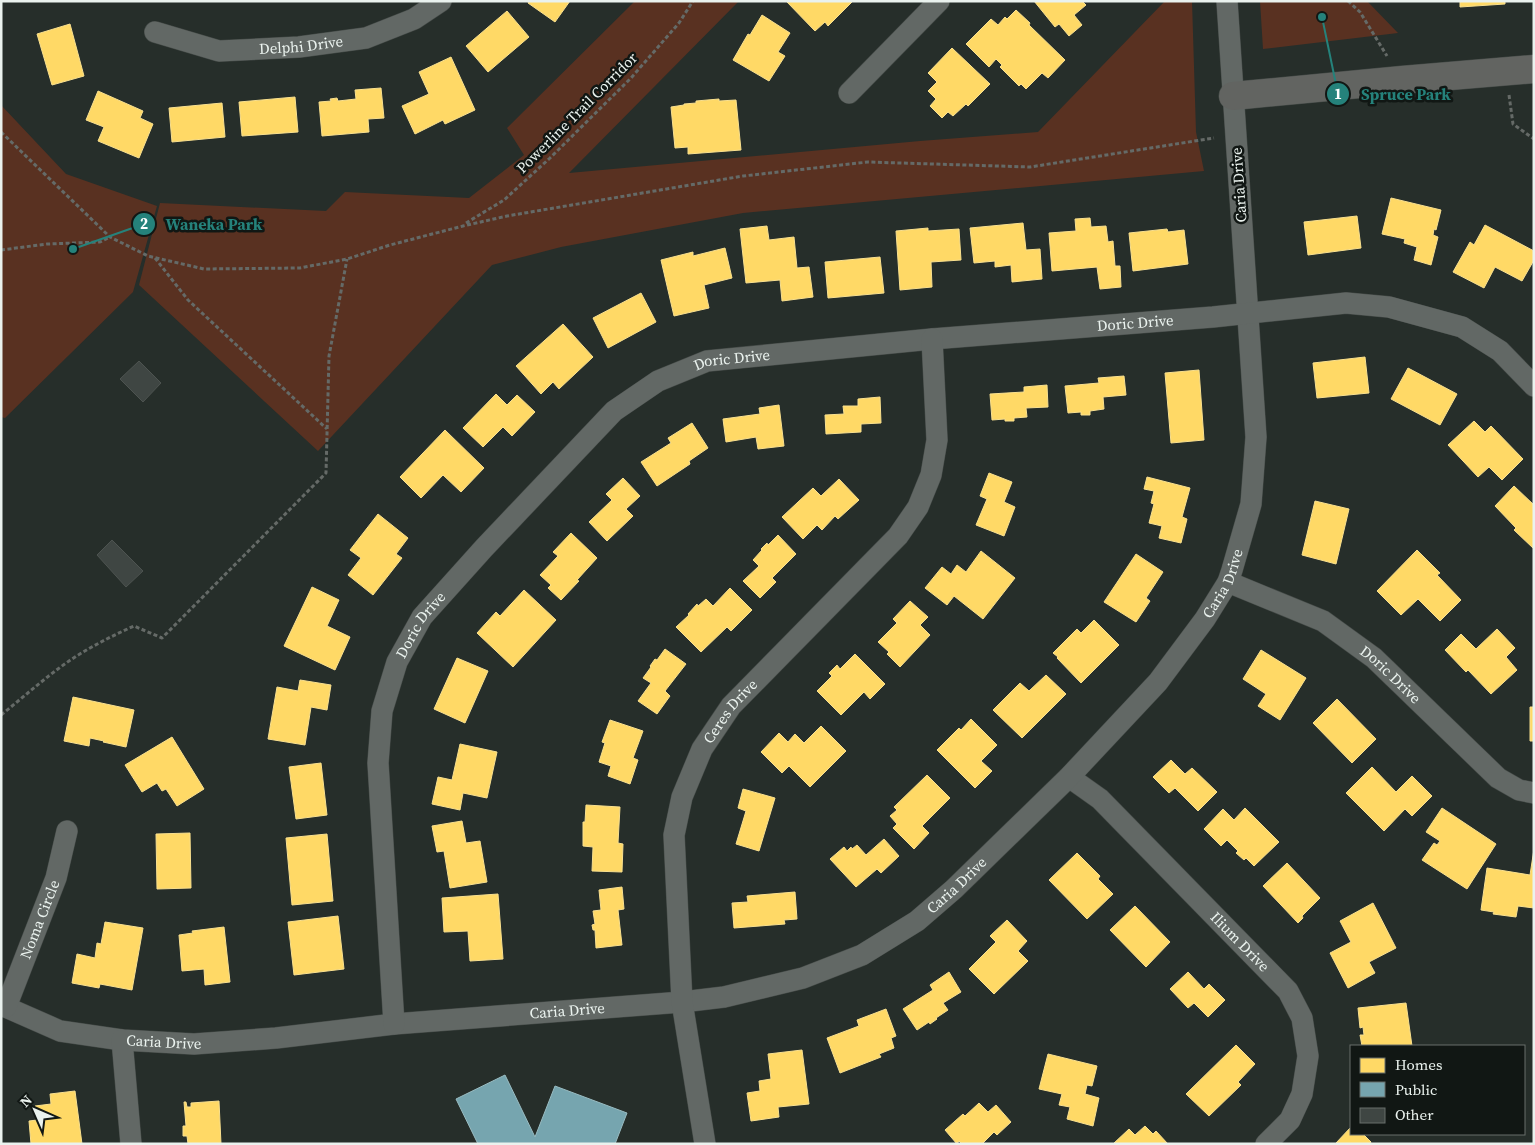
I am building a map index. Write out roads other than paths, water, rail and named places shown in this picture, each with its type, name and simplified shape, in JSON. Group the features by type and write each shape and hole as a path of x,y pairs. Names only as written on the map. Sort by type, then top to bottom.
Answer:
{"street":[{"name":"Delphi Drive","path":"155,32 220,51 299,47 366,38 414,19 441,1"},
{"path":"849,93 939,1"},
{"name":"Caria Drive","path":"4,1006 60,1030 122,1040 194,1044 276,1038 394,1024 682,1002 724,997 804,978 862,955 917,921 954,889 1069,777 1158,682 1205,619 1228,582 1250,504 1256,437 1227,1"},
{"path":"1233,96 1534,69"},
{"name":"Doric Drive","path":"394,1024 378,763 382,711 397,662 422,616 484,548 614,411 658,381 707,361 932,339 1213,317 1346,302 1389,307 1462,327 1500,351 1534,386"},
{"name":"Ceres Drive","path":"706,1144 682,1002 674,835 682,797 702,749 731,706 898,536 918,507 931,475 937,440 932,339"},
{"name":"Doric Drive","path":"1228,582 1322,621 1374,658 1498,778 1519,790 1534,793"},
{"name":"Ilium Drive","path":"1069,777 1100,799 1288,991 1302,1018 1308,1056 1302,1094 1290,1120 1266,1144"},
{"name":"Noma Circle","path":"4,1006 56,878 68,831"},
{"path":"122,1040 131,1144"}],"place":[{"name":"Spruce Park","path":"1322,17"},
{"name":"Waneka Park","path":"73,249"}]}
